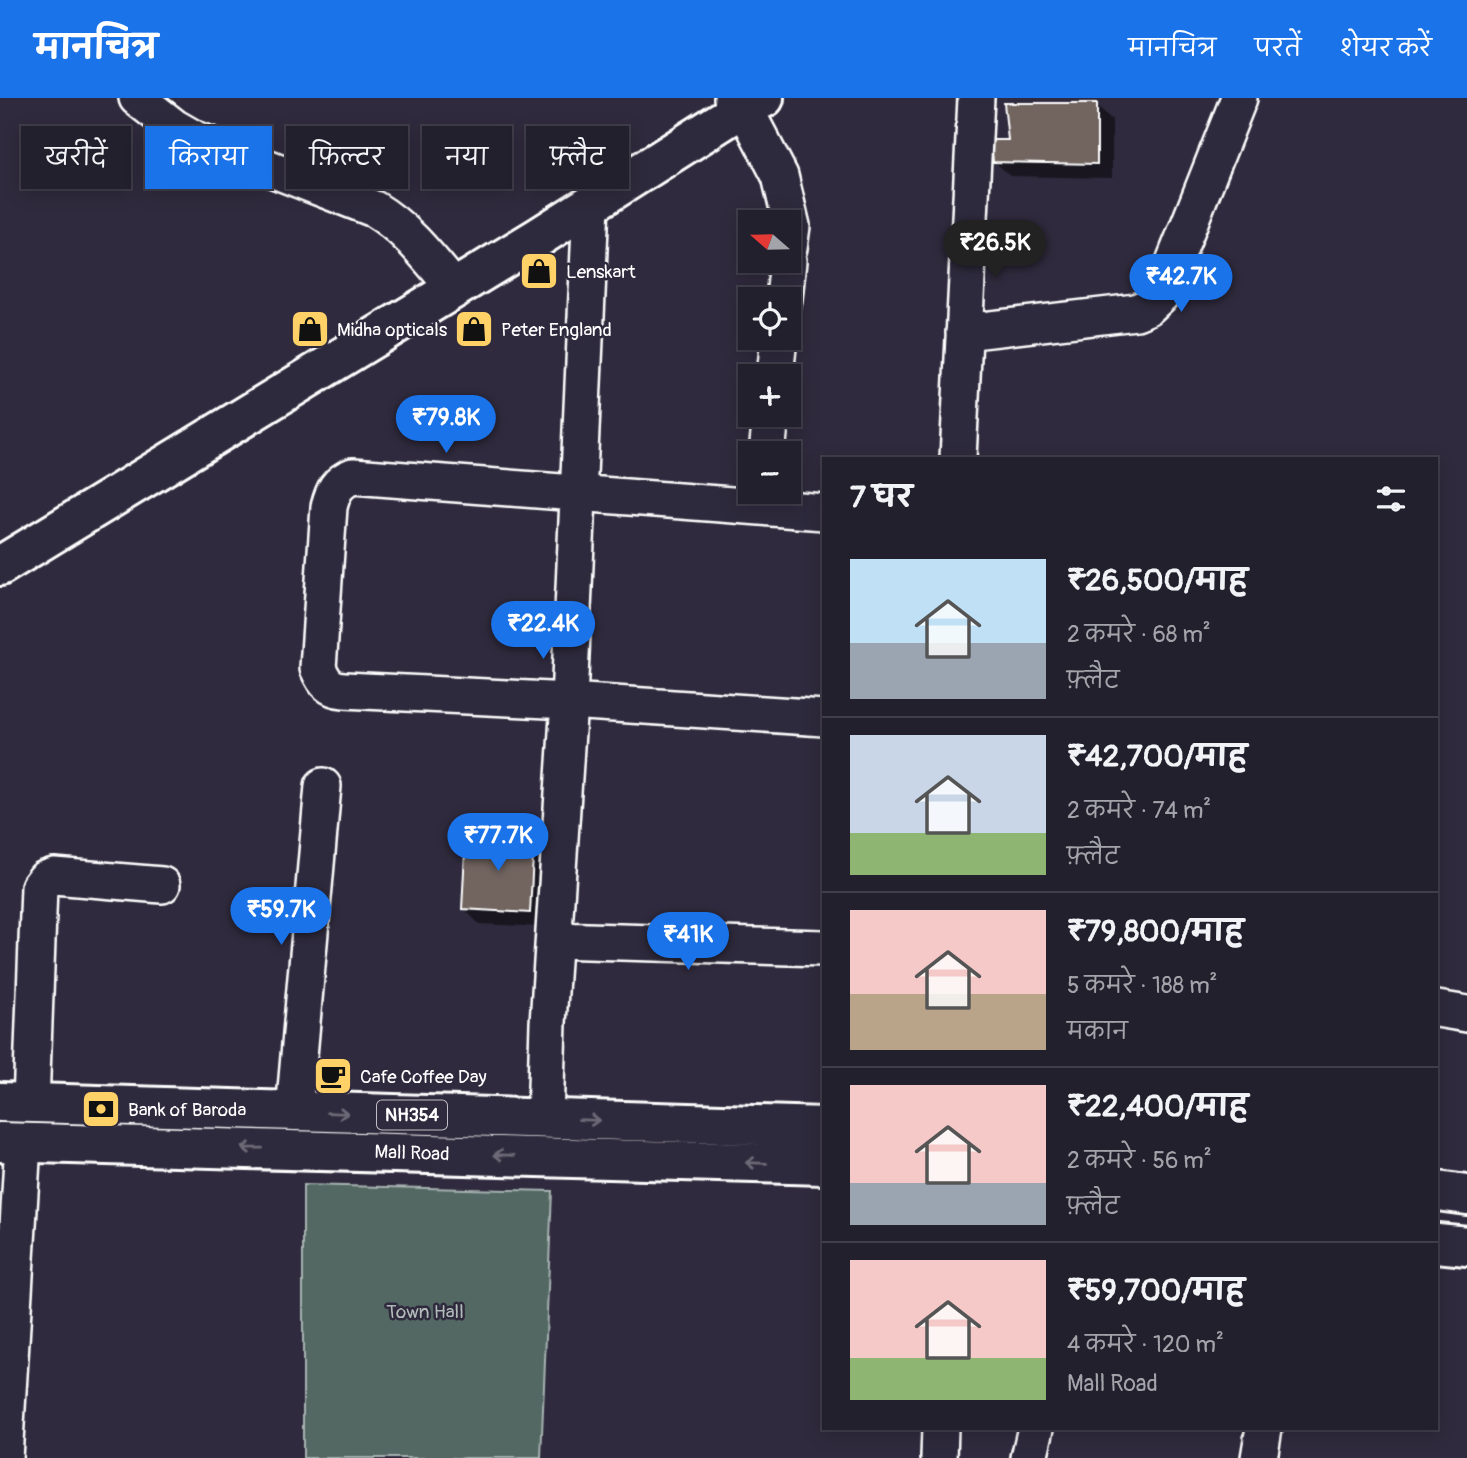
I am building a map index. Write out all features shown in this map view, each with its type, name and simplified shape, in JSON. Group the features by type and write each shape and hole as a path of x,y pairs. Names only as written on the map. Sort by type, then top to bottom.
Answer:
{"main road":[{"path":"0,566 591,205 747,101"},
{"name":"NH354","path":"15,1102 822,1127"},
{"name":"Mall Road","path":"11,1142 822,1165"},
{"path":"1438,1191 1467,1195"},
{"path":"1438,1243 1467,1246"}],"street":[{"path":"138,98 174,127 195,139 374,209 394,221 454,288"},
{"path":"958,457 976,98"},
{"path":"964,332 1136,312 1148,307 1161,295 1239,98"},
{"path":"747,101 780,176 788,210"},
{"path":"545,1119 569,701 591,205"},
{"path":"738,499 578,494 353,476 341,480 329,507 318,668 323,679 334,689 822,718"},
{"path":"783,504 822,512"},
{"path":"294,1112 323,786"},
{"path":"15,1102 39,887 45,879 54,876 162,885"},
{"path":"554,940 822,948"},
{"path":"1438,1009 1467,1014"},
{"path":"4,1458 11,1142"},
{"path":"939,1458 940,1430"},
{"path":"1029,1458 1036,1430"},
{"path":"1259,1458 1264,1430"}],"green space":[{"name":"Town Hall","path":"303,1185 552,1191 541,1458 303,1458"}],"building":[{"path":"1004,103 1097,103 1097,164 993,162 991,140 1008,140"},
{"path":"466,833 534,837 530,913 462,909"}],"place":[{"name":"Lenskart","path":"539,271"},
{"name":"Midha opticals","path":"310,329"},
{"name":"Peter England","path":"474,329"},
{"name":"Cafe Coffee Day","path":"333,1076"},
{"name":"Bank of Baroda","path":"101,1109"}]}
